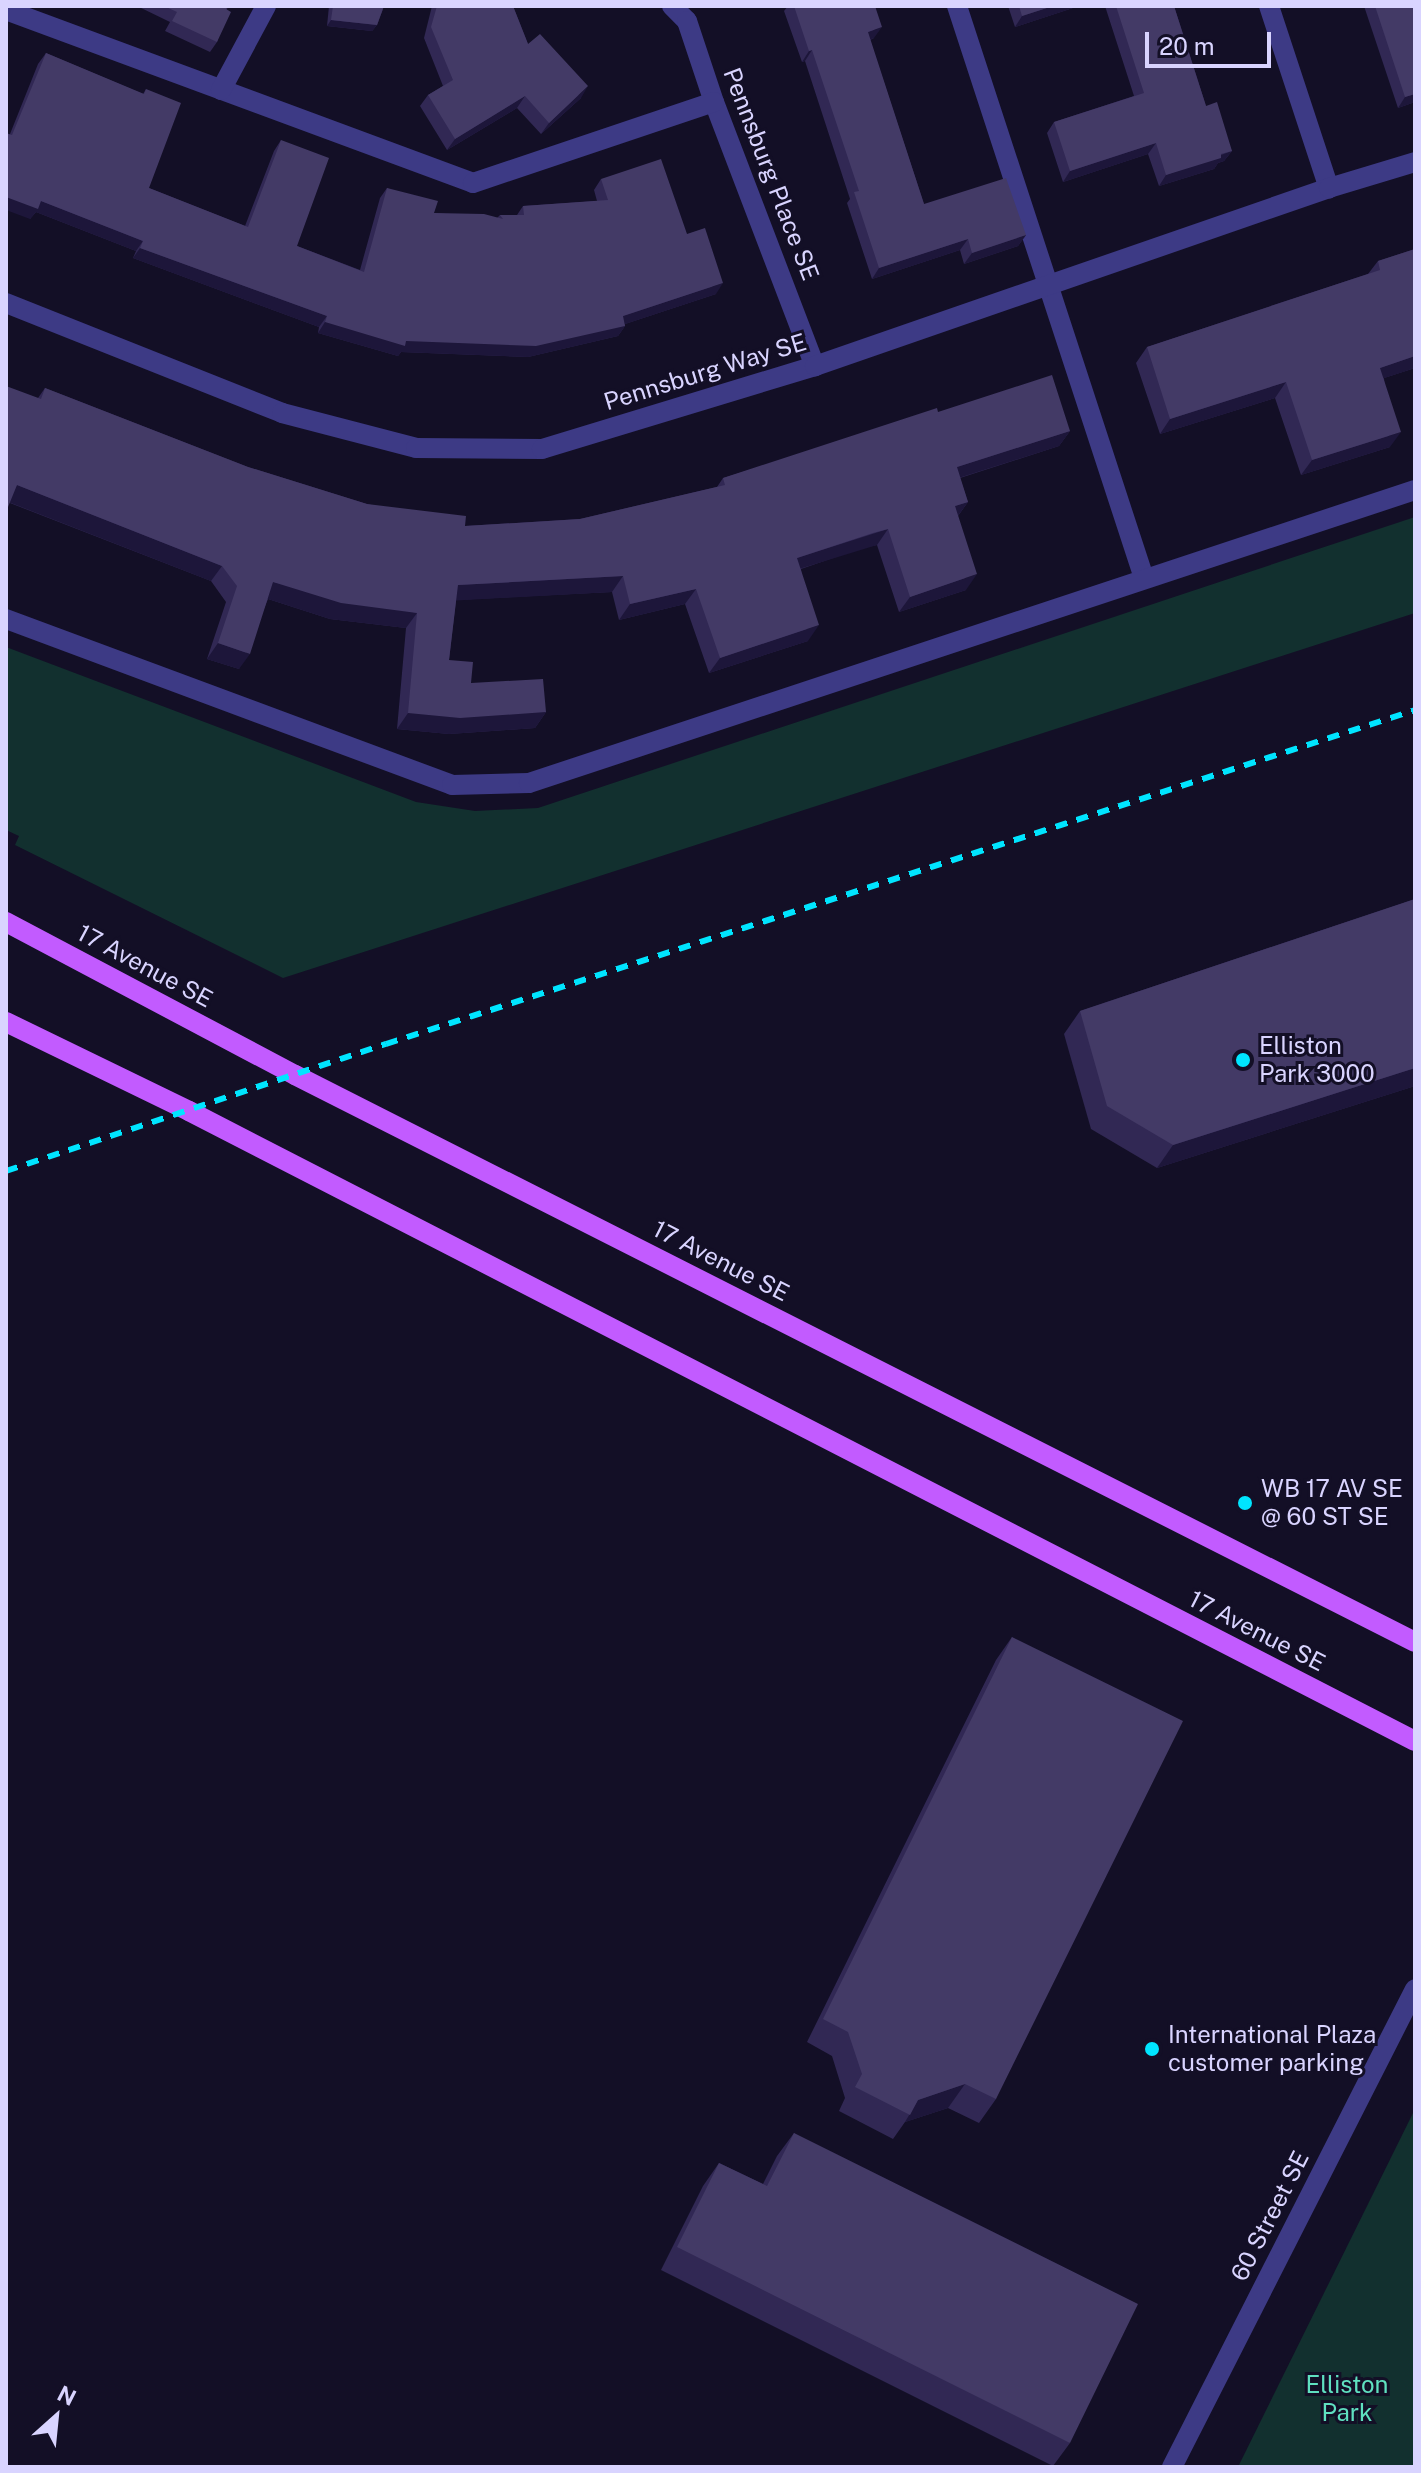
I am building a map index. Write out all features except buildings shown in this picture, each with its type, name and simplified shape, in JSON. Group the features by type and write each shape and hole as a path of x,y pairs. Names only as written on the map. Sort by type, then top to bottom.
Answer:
{"main road":[{"name":"17 Avenue SE","path":"6,922 295,1075 1415,1642"},
{"name":"17 Avenue SE","path":"6,1022 189,1111 1415,1741"}],"street":[{"path":"221,90 266,6"},
{"name":"Pennsburg Place SE","path":"672,6 687,21 714,102 815,366"},
{"path":"957,6 1144,578"},
{"path":"1269,6 1329,188"},
{"path":"6,10 473,183 714,102"},
{"name":"Pennsburg Way SE","path":"6,303 282,413 416,448 542,449 815,366 1329,188 1415,162"},
{"path":"6,619 452,785 529,783 1415,490"},
{"name":"60 Street SE","path":"1172,2467 1415,1989"}],"green space":[{"path":"1415,517 1415,613 283,978 15,845 19,836 6,830 6,647 416,802 475,811 538,808"},
{"name":"Elliston Park","path":"1415,2109 1415,2467 1238,2467"}],"railway":[{"path":"6,1171 386,1044 1415,710"}],"place":[{"name":"Elliston Park 3000","path":"1243,1060"},
{"name":"WB 17 AV SE @ 60 ST SE","path":"1245,1503"},
{"name":"International Plaza customer parking","path":"1152,2049"}]}
